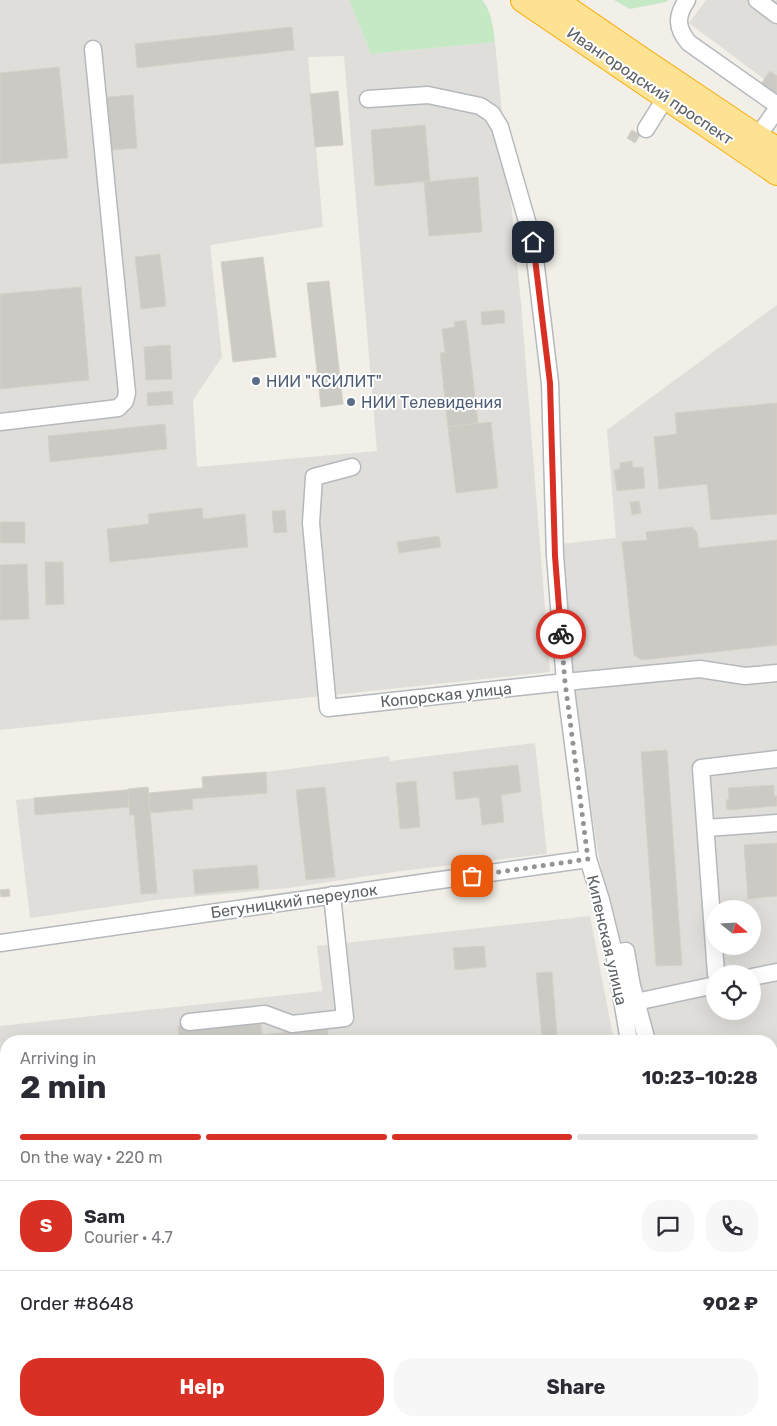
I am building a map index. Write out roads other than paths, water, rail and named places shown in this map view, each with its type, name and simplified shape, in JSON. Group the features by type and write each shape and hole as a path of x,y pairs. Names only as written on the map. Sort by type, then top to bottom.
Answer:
{"highway":[{"name":"Ивангородский проспект","path":"523,0 777,173"},
{"name":"Ивангородский проспект","path":"555,0 768,143"}],"street":[{"path":"687,0 678,20 682,34 689,43 777,107 768,143"},
{"path":"757,0 777,16"},
{"path":"0,422 118,408 125,401 127,393 94,49"},
{"name":"Кипенская улица","path":"368,99 428,95 480,106 492,114 500,127 533,242 550,383 555,556 565,682 588,859 601,900 614,953 628,1035"},
{"path":"646,129 666,97"},
{"name":"Копорская улица","path":"352,467 314,477 311,522 328,708 700,669 745,676 777,673"},
{"path":"715,965 701,768 777,759"},
{"path":"706,828 777,823"},
{"name":"Бегуницкий переулок","path":"0,943 588,859"},
{"path":"189,1022 265,1014 292,1024 345,1018 332,896"},
{"path":"614,953 626,951 636,1002 645,1035"},
{"path":"761,975 777,972"},
{"path":"636,1002 706,987"}],"place":[{"name":"НИИ \"КСИЛИТ\"","path":"256,381"},
{"name":"НИИ Телевидения","path":"351,402"}]}
